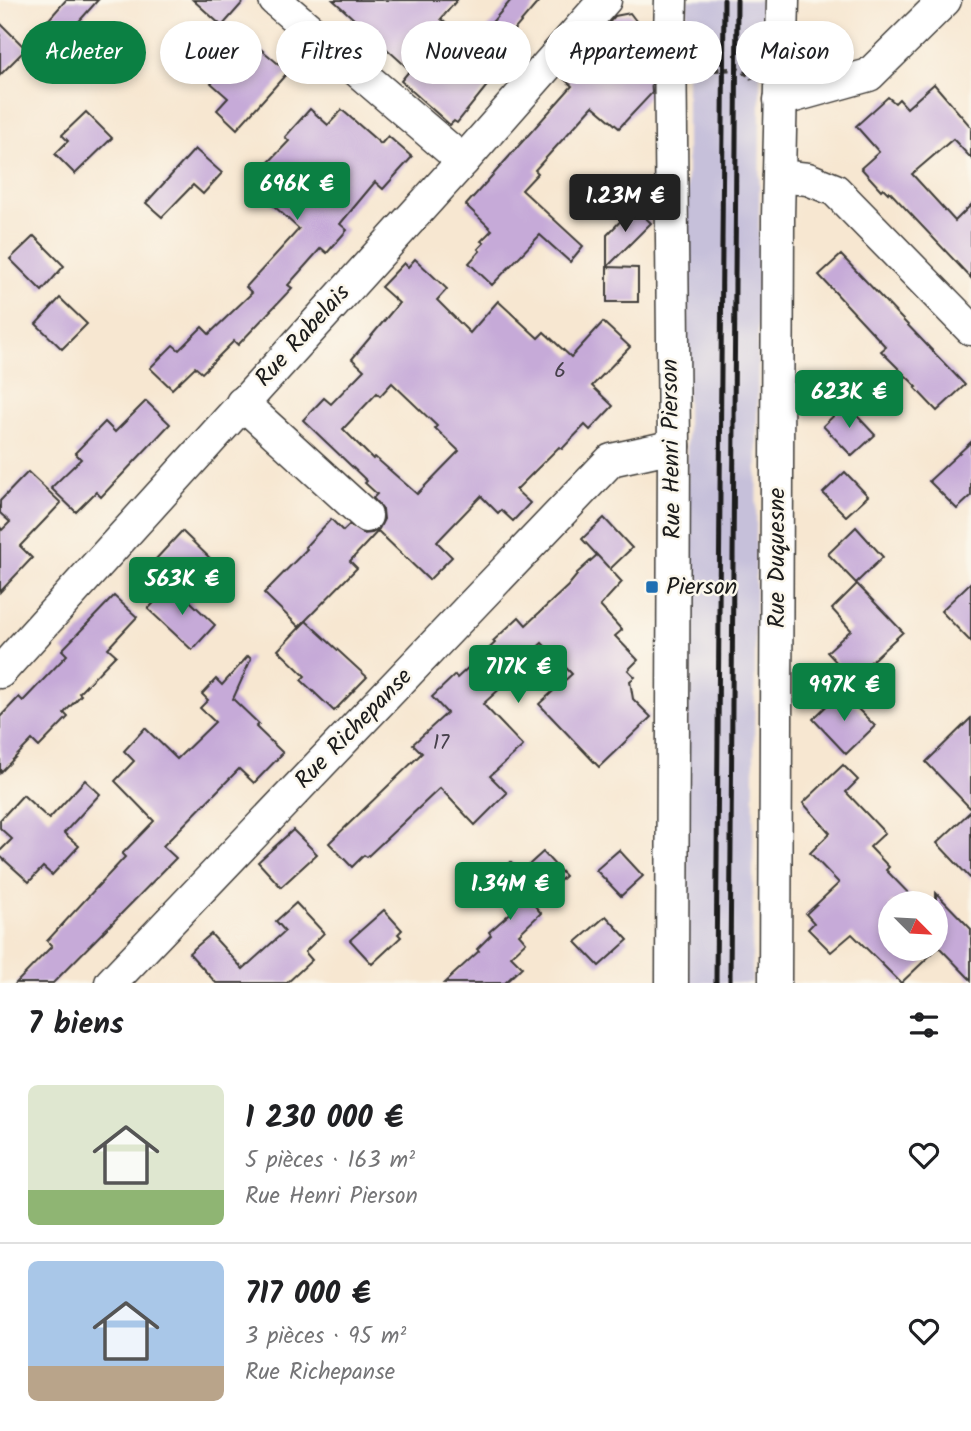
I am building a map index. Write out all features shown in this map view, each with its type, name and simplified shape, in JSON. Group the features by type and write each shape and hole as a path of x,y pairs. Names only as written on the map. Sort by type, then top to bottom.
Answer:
{"street":[{"path":"275,0 463,161"},
{"name":"Rue Rabelais","path":"0,672 606,0"},
{"name":"Rue Henri Pierson","path":"671,0 674,446 672,983"},
{"name":"Rue Duquesne","path":"775,983 779,176 783,0"},
{"path":"780,100 870,75 945,0"},
{"path":"779,176 808,179 835,190 971,329"},
{"path":"242,403 366,516"},
{"name":"Rue Richepanse","path":"111,983 611,460 674,446"}],"shaded area":[{"path":"687,0 761,0 761,21 736,21 736,84 760,84 752,983 687,983 687,84 722,84 722,21 687,21"}],"building":[{"path":"66,0 98,0 79,21 47,21"},
{"path":"193,0 245,0 226,21 216,21"},
{"path":"333,0 457,0 441,19 443,21 401,21 401,62 387,49 387,21 356,21"},
{"path":"511,0 540,0 522,21 493,21"},
{"path":"630,13 636,21 611,21 615,16"},
{"path":"0,23 21,44 21,54 0,75"},
{"path":"262,50 276,62 277,84 237,129 217,110 228,98 212,84 262,84"},
{"path":"404,84 488,84 457,123 454,121 450,125"},
{"path":"570,84 652,84 652,93 619,128 593,106 535,170 538,173 522,190 583,246 570,262 540,235 492,285 469,263 480,251 478,249 484,243 481,241 492,230 466,205 572,86"},
{"path":"934,84 971,127 971,158 953,139 912,174 955,221 971,205 971,278 889,191 888,193 883,188 881,190 861,168 879,152 856,126 888,97 895,103 899,99 907,108"},
{"path":"310,109 328,125 342,110 381,144 388,136 412,157 383,189 375,182 340,224 347,230 327,253 321,248 288,285 292,288 238,345 234,341 202,373 195,367 172,389 150,368 173,345 179,350 202,327 209,334 252,293 246,287 299,229 249,183 289,141 285,137"},
{"path":"86,112 112,138 75,174 55,154 68,141 62,135"},
{"path":"195,149 222,173 203,194 193,185 162,217 146,203"},
{"path":"634,207 651,223 607,267 607,235"},
{"path":"34,236 64,266 42,291 10,259"},
{"path":"841,255 965,385 937,411 881,351 886,347 819,275"},
{"path":"415,259 447,289 437,300 470,333 498,301 538,338 544,332 571,357 603,322 630,347 592,386 613,406 590,430 585,425 562,449 559,447 516,490 530,503 513,521 501,510 498,513 481,496 437,542 452,557 429,580 378,531 350,561 357,568 299,627 264,593 307,549 305,547 331,519 343,531 349,525 363,534 379,529 384,519 383,510 373,498 377,494 365,483 367,481 303,420 324,398 331,404 364,370 352,359 399,303 381,287 404,263 408,267","holes":["392,383 437,426 435,428 459,451 417,494 375,457 373,459 343,429 377,393 380,396"]},
{"path":"607,267 638,268 638,302 607,302"},
{"path":"60,298 87,324 62,349 36,324"},
{"path":"146,401 170,424 101,497 96,492 76,512 51,488 81,459 75,453 105,422 115,432"},
{"path":"846,404 875,435 852,456 823,426"},
{"path":"971,442 971,496 957,509 929,481"},
{"path":"28,472 61,503 20,546 32,558 0,592 0,527 2,530 10,522 0,513 0,501"},
{"path":"845,472 868,496 846,516 823,493"},
{"path":"604,518 632,548 610,569 622,582 600,606 622,630 615,636 638,660 628,670 635,677 630,681 633,699 651,717 599,767 539,704 572,674 542,643 509,673 513,677 483,704 523,746 490,776 507,793 475,825 440,788 367,857 364,855 352,867 329,843 422,753 413,744 447,713 432,697 455,675 457,678 519,617 526,625 597,555 582,539"},
{"path":"856,527 883,557 856,583 828,554"},
{"path":"182,531 218,566 190,593 155,560"},
{"path":"971,582 971,642 941,611"},
{"path":"172,584 215,625 192,650 148,609"},
{"path":"857,584 903,632 852,679 827,652 851,630 832,609"},
{"path":"114,596 137,617 108,648 116,655 79,693 81,695 64,713 68,717 39,747 32,740 0,773 0,717 19,697 23,701 67,655 62,650"},
{"path":"306,621 367,677 334,711 301,680 305,676 278,650"},
{"path":"248,656 251,659 233,699 259,724 256,727 283,753 254,783 239,769 163,846 176,858 53,983 16,983 52,946 47,941 125,857 122,854 154,821 115,781 134,761 124,751 145,728 177,759 215,722 200,708 208,700 202,694 216,679 222,685"},
{"path":"841,692 875,726 846,754 813,719"},
{"path":"971,718 971,809 926,762"},
{"path":"843,765 858,780 846,792 885,833 870,847 889,867 886,870 906,891 878,891 878,960 852,934 831,952 808,929 814,923 806,914 839,883 810,853 830,833 803,803"},
{"path":"85,780 100,794 64,833 79,846 52,875 43,867 29,882 0,856 0,851 12,839 0,828 0,820 23,795 49,819"},
{"path":"971,811 971,879 937,843"},
{"path":"293,830 317,854 281,887 258,862"},
{"path":"619,850 643,876 621,896 596,870"},
{"path":"543,852 565,876 534,905 541,913 519,934 526,942 511,956 522,967 505,983 444,983 479,951 477,949 491,935 489,932 515,909 490,882 511,862 521,872"},
{"path":"296,903 324,933 305,952 312,960 287,983 216,983 189,953 211,934 243,969 285,931 276,921"},
{"path":"948,905 971,929 971,980 948,956"},
{"path":"384,910 402,930 398,934 401,937 372,964 350,940"},
{"path":"606,916 628,940 599,966 576,942"},
{"path":"879,961 924,961 901,983"}],"railway":[{"path":"716,983 724,0"},
{"path":"730,983 737,0"}],"place":[{"name":"Pierson","path":"652,587"}]}
